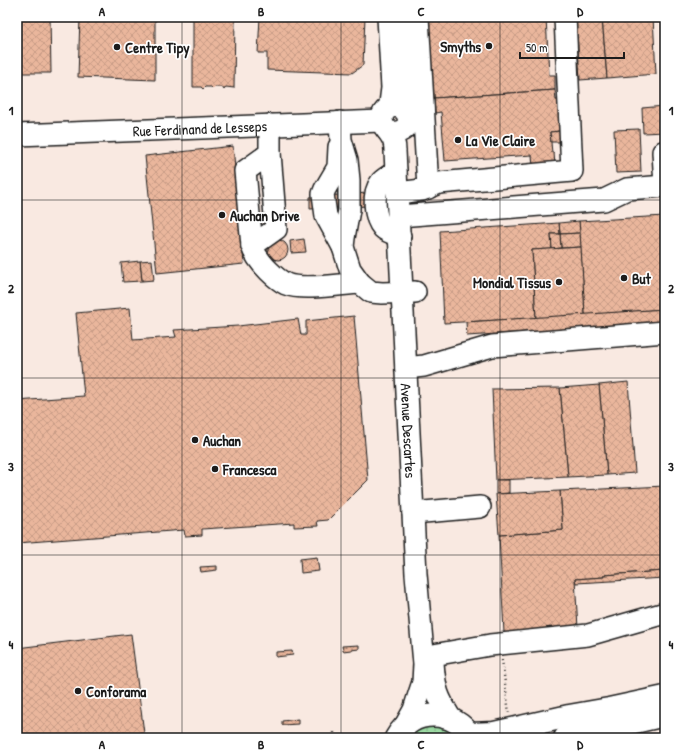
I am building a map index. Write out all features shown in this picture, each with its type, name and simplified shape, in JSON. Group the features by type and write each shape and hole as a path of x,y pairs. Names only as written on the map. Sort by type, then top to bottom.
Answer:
{"main road":[{"path":"400,732 416,719 437,715 451,719 463,726 471,736 488,734 665,697"},
{"path":"565,738 662,716"}],"street":[{"name":"Avenue Descartes","path":"388,17 392,88 409,150 412,191 403,222 409,292 419,513 435,688 440,701 451,719"},
{"name":"Avenue Descartes","path":"403,17 406,76 404,98 394,145 396,171 412,191"},
{"path":"400,118 418,17"},
{"path":"412,191 439,184 572,171 565,17"},
{"name":"Rue Ferdinand de Lesseps","path":"17,135 270,125 341,131 400,118"},
{"path":"249,216 276,229 270,125"},
{"path":"341,131 348,165 350,210 343,247 350,269 360,283 368,290 376,293 409,292"},
{"path":"396,171 380,183 375,197 376,214 379,223 385,230 403,222 604,200 627,189 665,186 663,152 665,152"},
{"path":"273,185 245,171 249,216 256,256 263,265 275,276 292,286 360,283"},
{"path":"249,216 273,185"},
{"path":"412,367 492,346 665,332"},
{"path":"419,513 480,507"},
{"name":"Avenue Descartes","path":"400,732 416,703 422,687 424,674 423,645 417,589 419,513"},
{"path":"433,655 495,644 588,634 665,613"}],"path":[{"path":"495,644 509,710 505,719 508,730"},
{"path":"334,732 334,738"}],"shaded area":[{"path":"17,17 665,17 665,738 17,738"}],"green space":[{"path":"437,723 463,738 404,738 407,734"}],"building":[{"path":"17,17 50,17 51,73 17,73"},
{"name":"Centre Tipy","path":"80,17 155,17 155,80 78,77"},
{"path":"193,17 235,17 234,88 226,87 224,90 222,87 215,87 213,89 211,87 205,87 203,89 201,87 193,87"},
{"path":"260,17 365,17 363,65 352,73 267,70 267,53 258,53"},
{"name":"Smyths","path":"546,17 549,75 555,75 555,90 434,98 427,18"},
{"path":"576,17 602,17 607,78 580,80"},
{"path":"602,17 653,17 656,74 607,78"},
{"path":"555,90 556,100 558,100 560,131 550,132 555,165 533,167 532,155 445,161 441,112 435,113 434,98"},
{"path":"665,106 665,132 643,133 642,108"},
{"path":"639,129 641,172 616,173 614,130"},
{"path":"560,131 560,142 551,142 550,132"},
{"path":"233,146 244,264 157,273 145,156"},
{"path":"367,193 368,206 310,209 310,197"},
{"name":"But","path":"665,216 665,309 585,315 579,221"},
{"path":"579,221 580,233 560,234 559,223"},
{"path":"559,223 560,234 551,234 552,249 532,250 536,318 444,323 440,231"},
{"path":"580,233 581,247 561,248 560,234"},
{"path":"551,234 560,234 561,248 552,249"},
{"path":"304,239 306,252 291,253 290,241"},
{"path":"274,240 282,240 288,246 288,254 282,260 274,260 268,254 268,246"},
{"name":"Mondial Tissus","path":"581,247 585,315 536,318 532,250"},
{"path":"152,260 154,280 142,281 140,261"},
{"path":"140,261 142,281 123,282 121,263"},
{"path":"130,308 133,340 176,337 174,330 238,326 298,319 301,335 306,335 306,321 354,316 368,480 328,520 317,521 318,526 294,527 294,523 202,529 202,535 185,536 184,530 17,543 17,401 84,396 76,313"},
{"path":"665,309 665,323 467,336 466,322"},
{"path":"628,382 635,473 607,475 599,385"},
{"path":"599,385 607,475 568,477 560,388"},
{"path":"560,388 568,477 496,480 492,389"},
{"path":"496,480 509,480 509,493 496,494"},
{"path":"665,486 665,571 604,575 604,577 575,579 578,628 504,633 499,535 563,530 560,491"},
{"path":"560,491 563,530 499,535 496,494"},
{"path":"317,557 319,571 301,573 300,559"},
{"path":"217,566 217,570 201,572 200,567"},
{"path":"665,571 665,578 576,583 575,579 604,577 604,575"},
{"name":"Conforama","path":"131,634 144,733 108,738 17,738 17,648"},
{"path":"359,645 359,649 343,651 342,646"},
{"path":"292,651 293,655 276,657 276,652"},
{"path":"298,719 298,724 282,725 282,721"}],"place":[{"name":"Smyths","path":"489,46"},
{"name":"Centre Tipy","path":"117,47"},
{"name":"La Vie Claire","path":"458,140"},
{"name":"Auchan Drive","path":"222,215"},
{"name":"But","path":"624,278"},
{"name":"Mondial Tissus","path":"559,282"},
{"name":"Auchan","path":"195,440"},
{"name":"Francesca","path":"215,469"},
{"name":"Conforama","path":"78,691"}]}
